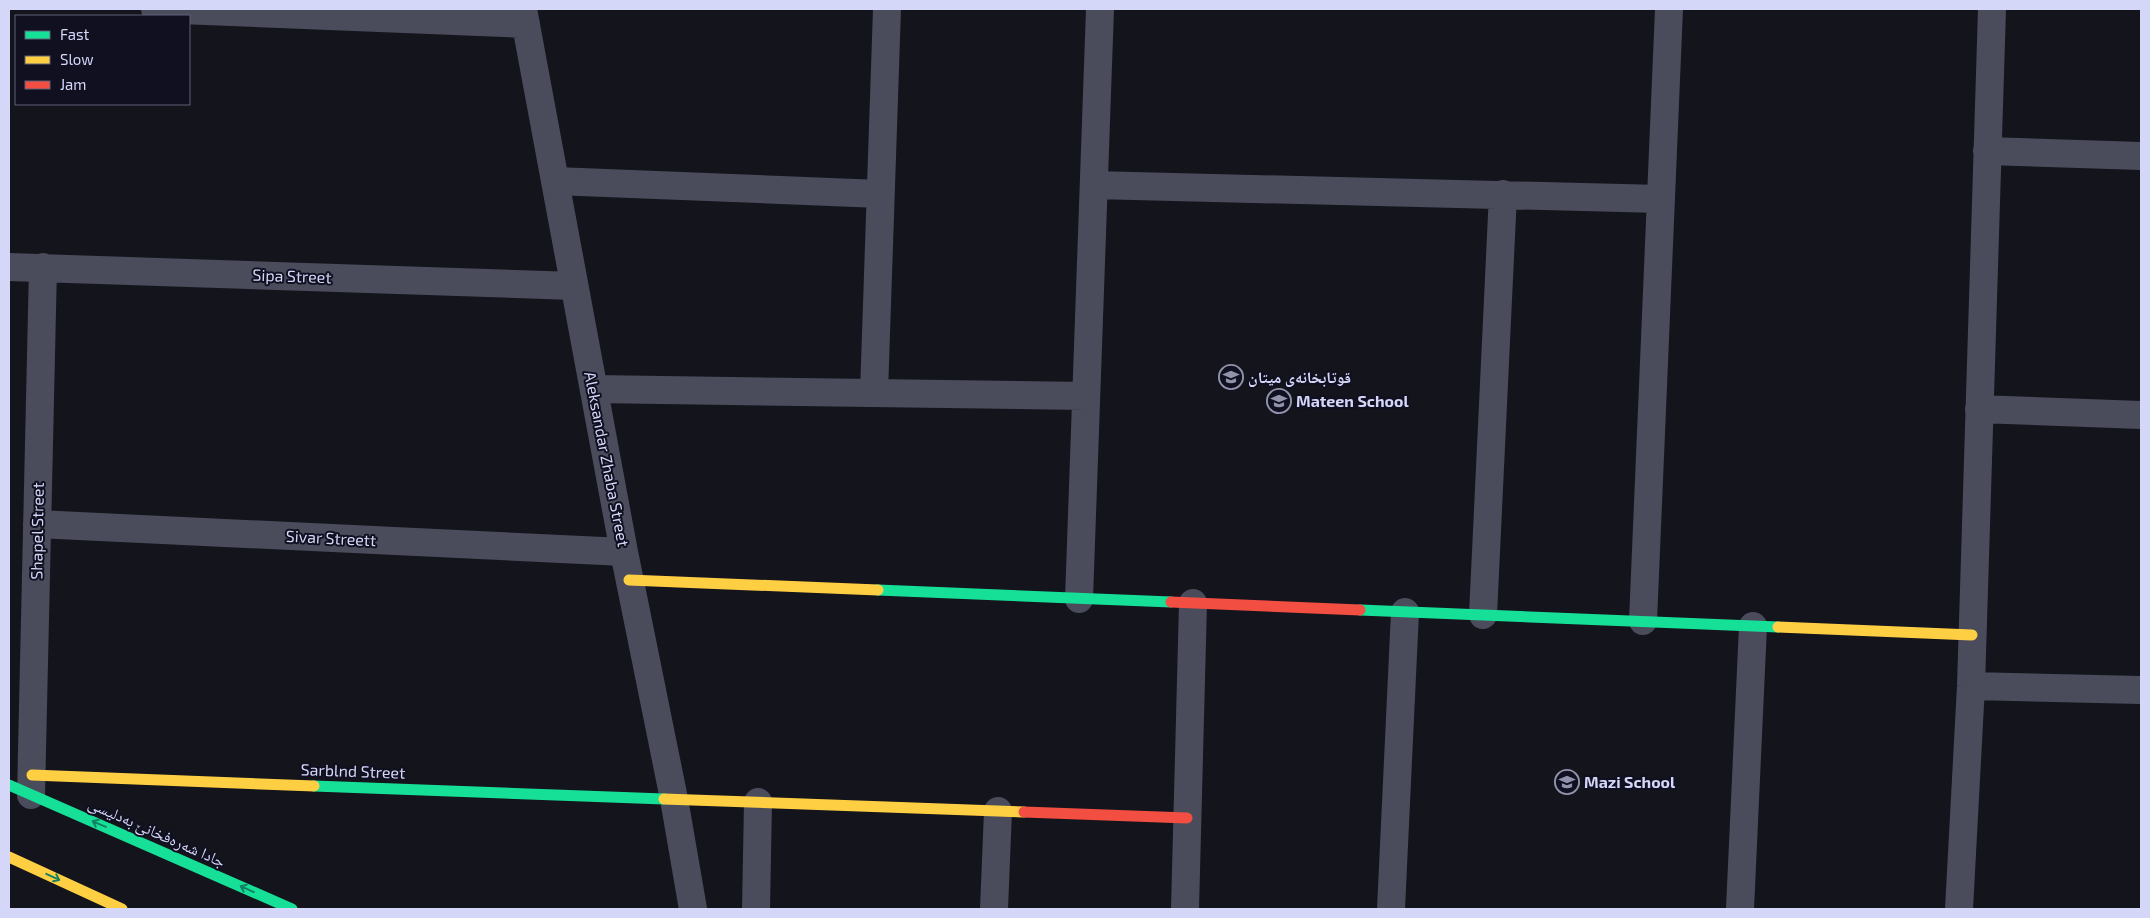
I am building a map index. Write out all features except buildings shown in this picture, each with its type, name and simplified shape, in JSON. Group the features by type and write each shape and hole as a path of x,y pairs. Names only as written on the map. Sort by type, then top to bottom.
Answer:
{"street":[{"path":"155,9 524,16"},
{"path":"874,393 886,9"},
{"path":"1079,599 1100,9"},
{"path":"1643,622 1670,9"},
{"path":"1958,909 1971,686 1992,9"},
{"name":"Aleksandar Zhaba Street","path":"524,16 629,580 674,799 693,909"},
{"path":"1987,151 2141,156"},
{"path":"555,181 880,194"},
{"path":"1094,185 1661,199"},
{"path":"1483,615 1503,194"},
{"name":"Sipa Street","path":"9,267 574,286"},
{"name":"Shapel Street","path":"24,785 37,524 43,267"},
{"path":"594,389 1086,396"},
{"path":"1979,409 2141,415"},
{"name":"Sivar Streett","path":"37,524 624,552"},
{"path":"629,580 1972,635"},
{"path":"1185,909 1193,603"},
{"path":"1391,909 1405,612"},
{"path":"1740,909 1753,626"},
{"path":"1971,686 2141,690"},
{"name":"Sarblnd Street","path":"24,785 674,799 1187,818"},
{"name":"جادا شەرەفخانێ بەدلیسی","path":"24,785 292,909"},
{"path":"756,909 758,802"},
{"path":"994,909 998,811"},
{"path":"9,857 122,909"}],"traffic: fast":[{"path":"878,590 1171,602"},
{"path":"1360,610 1778,627"},
{"path":"9,785 292,909"},
{"path":"314,786 664,799"}],"traffic: slow":[{"path":"629,580 878,590"},
{"path":"1778,627 1972,635"},
{"path":"32,775 314,786"},
{"path":"664,799 1024,812"},
{"path":"9,857 122,909"}],"traffic: jam":[{"path":"1171,602 1360,610"},
{"path":"1024,812 1187,818"}],"place":[{"name":"قوتابخانەی میتان","path":"1231,377"},
{"name":"Mateen School","path":"1279,401"},
{"name":"Mazi School","path":"1567,782"}]}
